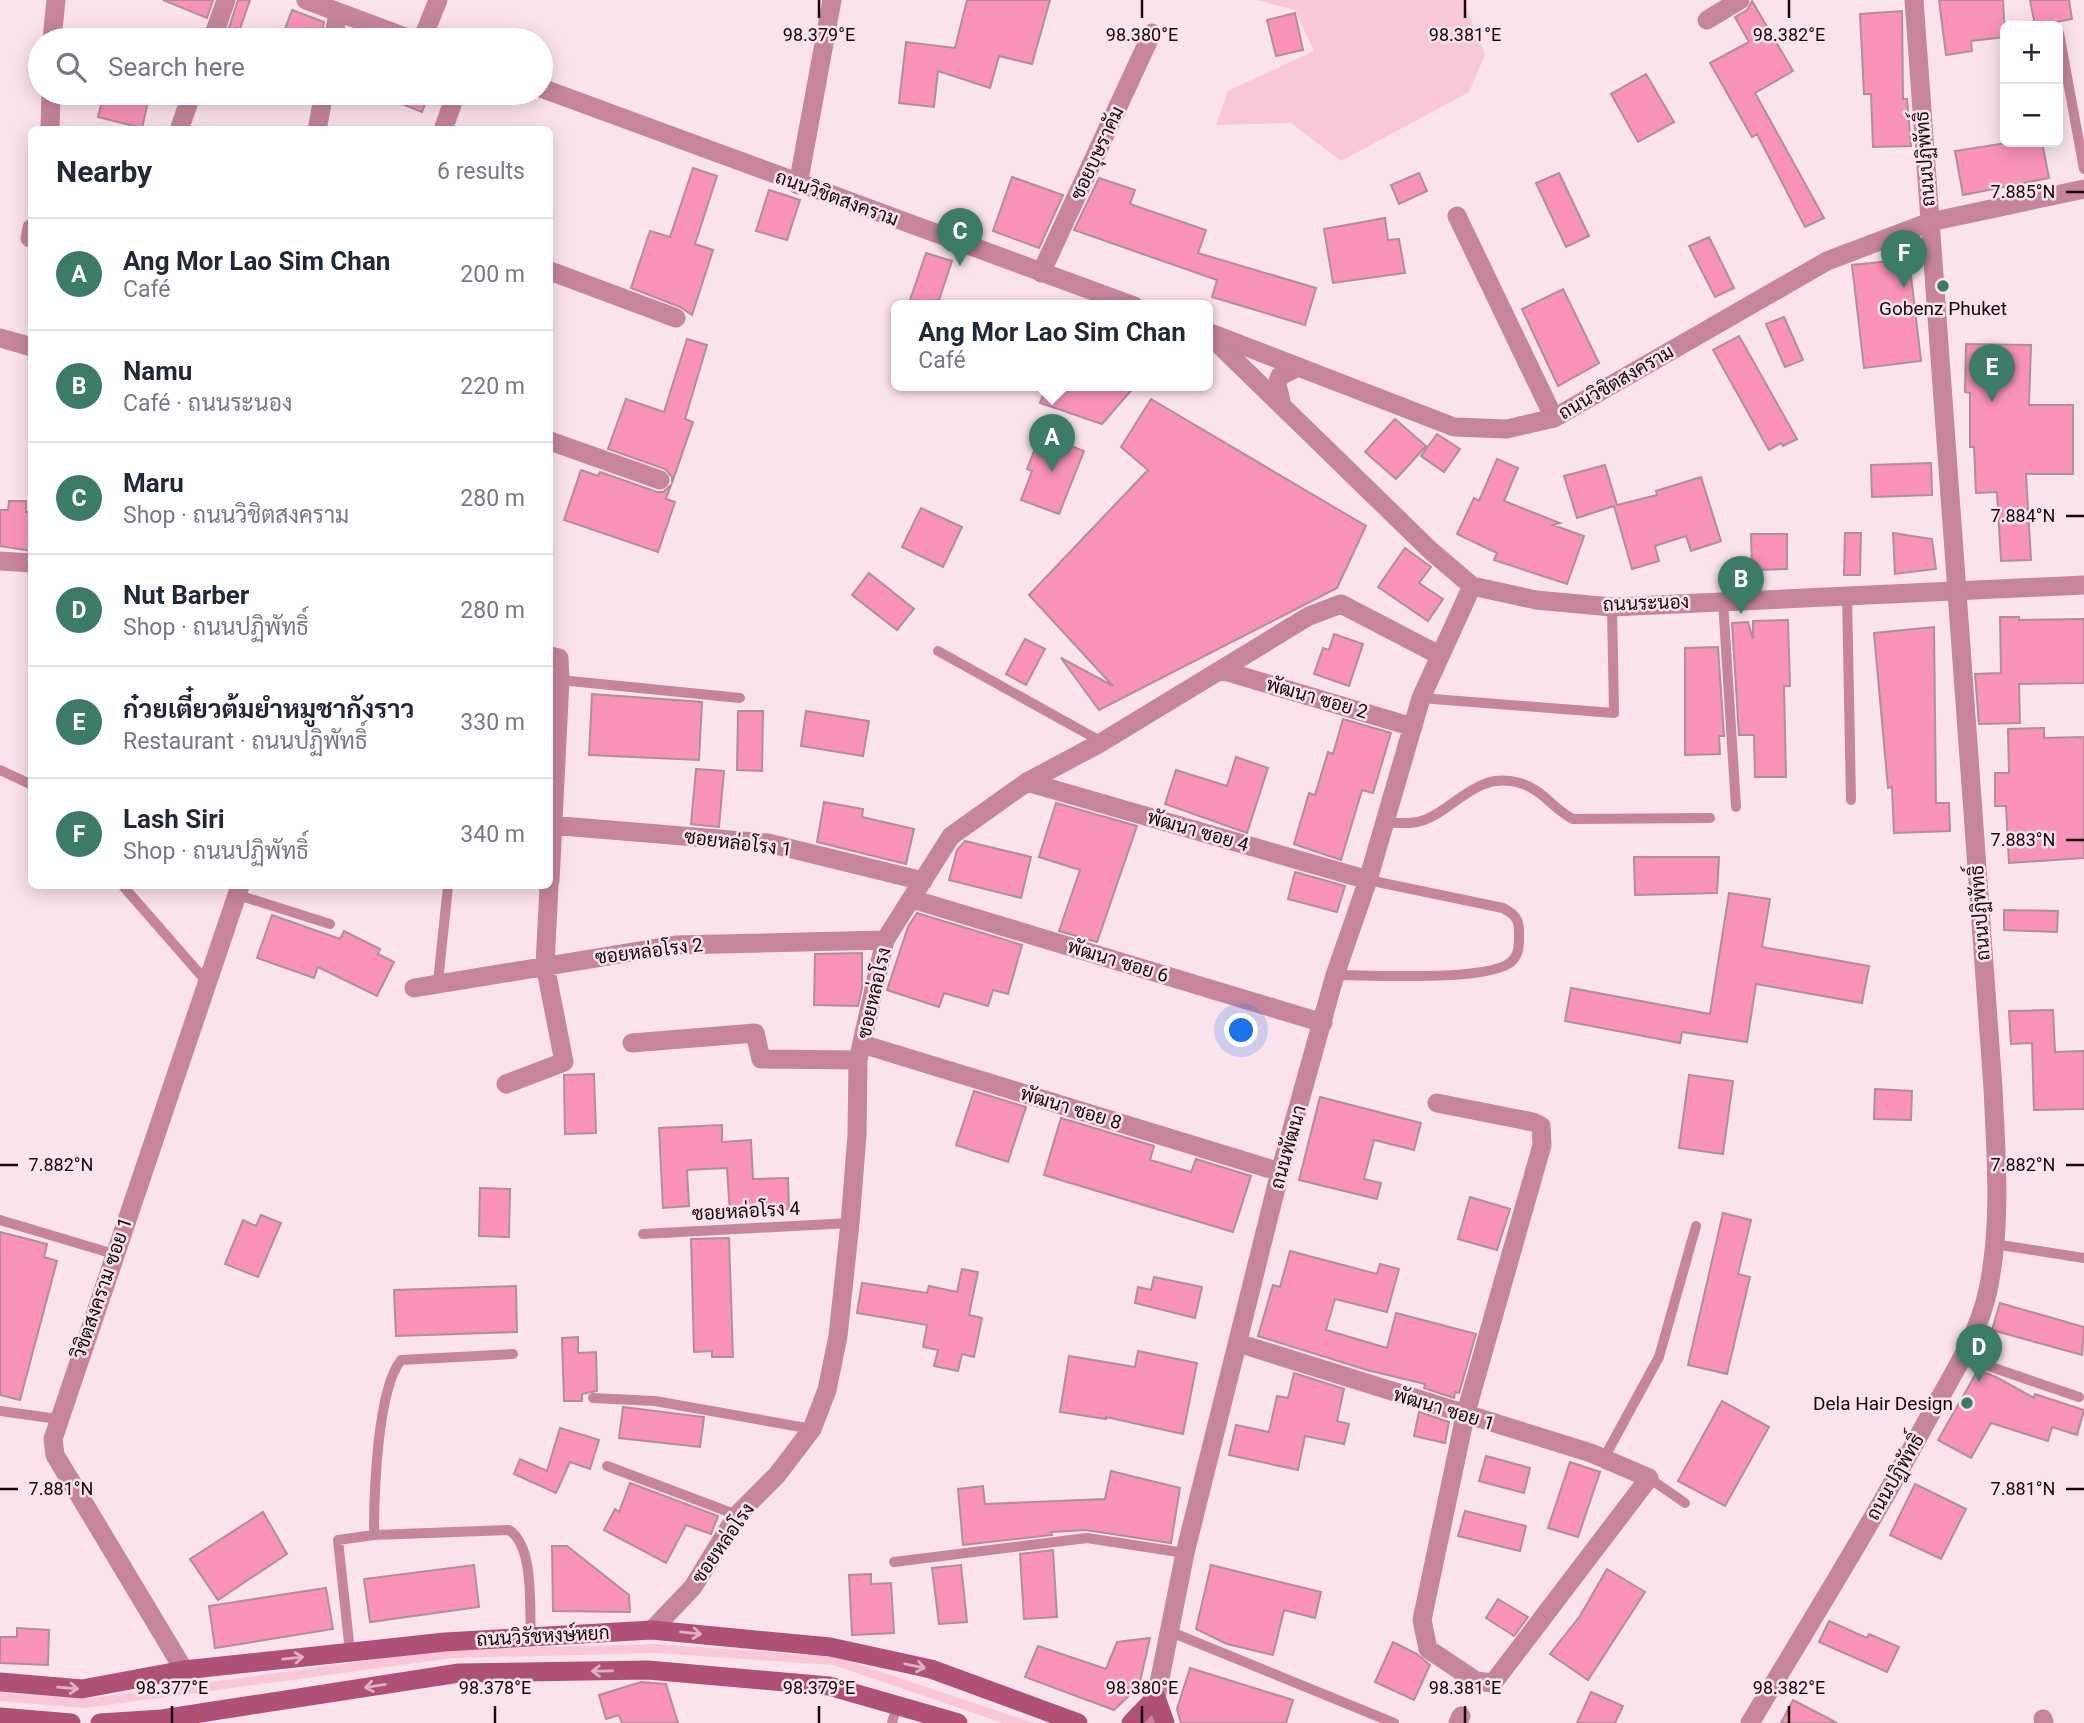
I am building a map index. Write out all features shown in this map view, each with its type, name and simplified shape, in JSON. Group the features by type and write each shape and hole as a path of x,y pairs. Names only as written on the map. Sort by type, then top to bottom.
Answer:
{"main road":[{"name":"ถนนวิรัชหงษ์หยก","path":"0,1682 82,1689 184,1670 350,1652 652,1630 843,1650 930,1669 1078,1723"},
{"name":"ถนนวิรัชหงษ์หยก","path":"100,1723 162,1718 472,1673 648,1670 829,1686 894,1714 958,1723"},
{"path":"1131,1723 1156,1697 1165,1723"},
{"path":"0,1717 71,1723"}],"street":[{"path":"53,28 56,0"},
{"path":"216,28 226,0"},
{"path":"306,0 380,28"},
{"path":"427,28 438,0"},
{"path":"798,185 832,0"},
{"path":"1707,20 1740,0"},
{"name":"ถนนปฏิพัทธิ์","path":"1750,1723 1907,1459 1962,1357 1988,1292 1994,1244 1998,1196 1993,1088 1914,0"},
{"path":"335,28 338,13"},
{"name":"ซอยบุษราคัม","path":"1041,272 1152,33"},
{"name":"ถนนวิชิตสงคราม","path":"553,93 798,185 1118,300"},
{"path":"50,126 51,105"},
{"path":"180,126 188,105"},
{"path":"318,126 322,105"},
{"path":"444,126 452,105"},
{"name":"ถนนวิชิตสงคราม","path":"1213,335 1454,426 1507,429 1554,418 1826,261 1930,222 2084,189"},
{"path":"1457,216 1554,418"},
{"path":"553,272 676,318"},
{"path":"0,338 28,346"},
{"name":"ถนนระนอง","path":"1213,338 1431,551 1472,586 1535,600 1612,607 2084,585"},
{"path":"1282,406 1277,384 1280,376 1297,367"},
{"path":"553,442 660,480"},
{"path":"0,561 28,564"},
{"name":"ถนนพัฒนา","path":"1151,1723 1185,1553 1280,1172 1335,975 1368,880 1421,698 1438,654 1472,586"},
{"name":"ซอยหล่อโรง","path":"652,1630 692,1587 737,1515 777,1475 811,1429 827,1390 838,1336 850,1223 860,1052 885,940 951,836 1027,782 1102,742 1308,616 1340,604 1438,654"},
{"path":"553,657 559,658 560,680 553,793"},
{"name":"พัฒนา ซอย 2","path":"1221,670 1413,727"},
{"name":"พัฒนา ซอย 4","path":"1027,782 1368,880"},
{"name":"ซอยหล่อโรง 1","path":"553,825 768,843 923,881"},
{"path":"506,1084 564,1062 545,965 549,889"},
{"name":"วิชิตสงคราม ซอย 1","path":"184,1670 55,1455 53,1439 239,890"},
{"name":"พัฒนา ซอย 6","path":"912,899 1323,1023"},
{"name":"ซอยหล่อโรง 2","path":"414,988 675,945 885,940"},
{"name":"พัฒนา ซอย 8","path":"632,1043 755,1033 761,1059 860,1052 1280,1172"},
{"path":"1437,1103 1533,1122 1541,1126 1543,1133 1542,1145 1465,1416 1422,1620 1428,1649 1476,1681 1493,1683 1649,1478"},
{"name":"พัฒนา ซอย 1","path":"1238,1343 1604,1458 1649,1478"}],"lane":[{"path":"2063,55 2084,169"},
{"path":"1847,594 1851,800"},
{"path":"1723,600 1736,807"},
{"path":"1421,698 1614,713 1612,607"},
{"path":"938,651 1102,742"},
{"path":"560,680 740,698"},
{"path":"0,771 28,783"},
{"path":"1385,822 1408,824 1429,819 1470,789 1494,783 1519,782 1541,792 1557,811 1573,819 1710,818"},
{"path":"1335,975 1485,973 1512,961 1519,950 1519,922 1514,914 1503,908 1368,880"},
{"path":"126,889 206,981"},
{"path":"438,982 448,889"},
{"path":"239,890 330,924"},
{"path":"0,1220 114,1254"},
{"name":"ซอยหล่อโรง 4","path":"643,1234 850,1223"},
{"path":"1604,1458 1659,1357 1696,1226"},
{"path":"1994,1244 2084,1258"},
{"path":"374,1535 374,1502 387,1385 395,1367 401,1360 513,1354"},
{"path":"1962,1357 2079,1397"},
{"path":"593,1398 655,1401 811,1429"},
{"path":"0,1411 58,1419"},
{"path":"607,1466 737,1515"},
{"path":"1649,1478 1685,1503"},
{"path":"350,1652 338,1540 374,1535 498,1529 518,1536 526,1551 531,1637"},
{"path":"894,1562 1087,1538 1185,1553"},
{"path":"1171,1632 1394,1723"}],"shaded area":[{"path":"1257,0 1463,0 1485,55 1469,92 1341,161 1291,123 1216,125 1228,91 1314,51 1295,10"},
{"path":"656,1644 837,1657 1034,1723 1003,1723 833,1665 655,1653 453,1658 84,1708 0,1701 0,1692 84,1699 452,1649"}],"building":[{"path":"163,0 213,0 207,18"},
{"path":"238,0 250,0 240,28 229,28"},
{"path":"967,0 1050,0 1032,64 999,56 990,88 938,71 934,107 899,103 906,42 955,48"},
{"path":"1939,0 2003,0 2004,21 2000,21 2000,38 1971,41 1972,51 1946,55"},
{"path":"2030,0 2069,0 2072,19 2034,21"},
{"path":"1752,1 1793,71 1755,93 1824,218 1805,227 1757,134 1752,137 1710,63 1749,42 1735,17 1747,10"},
{"path":"292,10 324,22 323,28 285,28"},
{"path":"1902,11 1903,99 1907,99 1911,146 1873,147 1871,94 1864,94 1860,14"},
{"path":"1295,13 1303,50 1276,56 1267,20"},
{"path":"1646,74 1674,122 1638,142 1611,94"},
{"path":"101,105 147,105 142,126 98,117"},
{"path":"404,105 425,105 422,112"},
{"path":"2000,144 2000,147 2043,147 2049,178 1963,195 1955,151"},
{"path":"693,168 717,176 695,244 713,250 692,315 680,307 631,288 650,231 670,237"},
{"path":"1419,173 1427,191 1399,204 1391,185"},
{"path":"1559,173 1589,236 1566,247 1536,183"},
{"path":"1012,177 1063,195 1039,248 993,231"},
{"path":"1099,178 1135,190 1130,204 1206,230 1198,253 1316,288 1305,325 1212,297 1217,280 1074,230"},
{"path":"769,190 800,200 787,240 756,231"},
{"path":"1385,218 1388,240 1399,239 1405,273 1333,283 1324,229"},
{"path":"1709,237 1734,288 1715,297 1689,246"},
{"path":"926,253 952,261 939,300 910,300"},
{"path":"1909,259 1921,361 1864,368 1852,265"},
{"path":"1563,289 1599,363 1558,386 1522,309"},
{"path":"1784,317 1803,360 1785,367 1766,324"},
{"path":"1739,336 1797,439 1783,446 1781,443 1769,450 1713,350"},
{"path":"687,339 707,345 685,419 693,422 672,483 672,477 665,469 608,449 626,399 664,412"},
{"path":"1966,344 2031,345 2029,405 2073,405 2073,474 2026,474 2031,560 2001,561 1997,492 1976,493 1974,447 1970,447 1970,393 1965,392"},
{"path":"1045,391 1131,391 1102,424 1040,403"},
{"path":"1151,399 1366,526 1337,588 1099,710 1061,658 1113,686 1029,595 1148,470 1121,447"},
{"path":"1395,419 1426,446 1396,479 1365,452"},
{"path":"1041,434 1084,451 1059,514 1021,500 1032,471 1027,469"},
{"path":"1437,434 1460,449 1444,472 1421,456"},
{"path":"1497,459 1518,468 1504,501 1560,523 1553,525 1584,536 1567,584 1494,560 1497,553 1457,534 1474,498 1479,501"},
{"path":"1931,463 1932,495 1872,497 1871,465"},
{"path":"1605,465 1617,505 1657,495 1656,491 1701,477 1721,541 1691,551 1686,536 1655,546 1659,561 1632,569 1614,506 1577,518 1564,476"},
{"path":"581,470 598,476 600,472 657,492 663,492 671,485 666,499 675,502 658,552 564,520"},
{"path":"9,501 26,501 28,550 0,546 0,510 8,510"},
{"path":"921,508 962,527 943,567 902,547"},
{"path":"1845,533 1861,533 1860,575 1844,575"},
{"path":"1893,533 1932,539 1936,569 1895,574"},
{"path":"1751,534 1787,534 1787,569 1752,570"},
{"path":"1405,548 1431,567 1419,583 1443,599 1428,621 1378,587"},
{"path":"869,573 914,609 897,630 852,595"},
{"path":"2000,617 2019,617 2019,620 2084,619 2084,683 2019,684 2020,723 1979,724 1975,674 2001,673"},
{"path":"1788,620 1790,686 1784,686 1786,777 1755,777 1754,735 1739,735 1732,623 1748,622 1753,639 1753,621"},
{"path":"1934,627 1936,803 1949,803 1950,831 1894,833 1892,787 1888,788 1874,633"},
{"path":"1334,634 1363,644 1349,686 1314,674 1323,648 1329,650"},
{"path":"1025,639 1045,649 1026,685 1006,674"},
{"path":"1718,647 1724,736 1719,736 1720,754 1685,755 1685,648"},
{"path":"592,694 702,702 699,760 589,755"},
{"path":"738,711 763,711 762,771 737,770"},
{"path":"806,711 869,721 863,756 801,746"},
{"path":"1343,719 1391,733 1373,793 1362,790 1341,860 1294,844 1309,793 1315,795 1328,752 1333,754"},
{"path":"2044,728 2044,738 2084,737 2084,858 2009,863 2006,806 1995,806 1995,773 2009,773 2008,729"},
{"path":"1236,757 1268,768 1247,833 1165,804 1176,770 1227,786"},
{"path":"696,769 724,771 719,827 691,824"},
{"path":"824,802 863,809 862,817 914,829 906,864 817,842"},
{"path":"1056,803 1137,826 1097,942 1059,931 1080,870 1039,857"},
{"path":"965,841 1031,857 1021,898 949,880 957,850"},
{"path":"1634,857 1719,857 1717,893 1635,895"},
{"path":"1295,872 1345,886 1337,912 1288,899"},
{"path":"1729,893 1770,899 1762,947 1869,966 1862,1003 1756,984 1747,1042 1682,1032 1680,1043 1565,1021 1571,988 1710,1014"},
{"path":"2004,910 2058,911 2057,932 2004,930"},
{"path":"917,913 1022,945 1008,994 993,990 988,1006 944,993 939,1007 887,990 908,927"},
{"path":"272,915 340,939 344,931 380,949 378,954 394,962 377,996 318,967 314,978 257,958"},
{"path":"862,953 862,988 858,1006 814,1005 815,954"},
{"path":"2053,1010 2055,1052 2084,1051 2084,1109 2034,1110 2032,1043 2011,1044 2009,1011"},
{"path":"594,1074 596,1133 565,1134 564,1075"},
{"path":"1689,1075 1733,1081 1723,1154 1679,1148"},
{"path":"1875,1089 1912,1091 1911,1120 1874,1119"},
{"path":"974,1091 1026,1107 1008,1162 956,1145"},
{"path":"1320,1097 1421,1123 1414,1150 1374,1140 1364,1179 1381,1183 1377,1199 1299,1180"},
{"path":"1061,1118 1154,1146 1150,1160 1191,1172 1196,1159 1251,1176 1233,1232 1044,1175"},
{"path":"722,1125 722,1142 751,1140 753,1179 788,1178 789,1209 730,1215 727,1168 687,1170 689,1206 663,1208 659,1128"},
{"path":"480,1188 510,1189 509,1237 479,1236"},
{"path":"1470,1197 1510,1209 1497,1250 1458,1239"},
{"path":"1723,1213 1751,1220 1738,1274 1750,1277 1727,1374 1688,1365"},
{"path":"261,1215 281,1223 258,1277 225,1264 243,1220 256,1226"},
{"path":"0,1232 47,1244 44,1257 57,1261 20,1400 0,1395"},
{"path":"729,1238 733,1357 712,1357 712,1351 694,1352 691,1239"},
{"path":"1290,1251 1377,1274 1380,1264 1399,1269 1387,1312 1335,1299 1326,1330 1387,1348 1396,1313 1476,1334 1459,1393 1455,1392 1454,1398 1424,1388 1425,1384 1367,1370 1258,1336 1273,1285 1280,1287"},
{"path":"962,1269 978,1272 969,1315 982,1318 974,1357 962,1354 958,1371 934,1366 938,1350 923,1347 927,1325 857,1313 862,1283 927,1293 929,1286 957,1292"},
{"path":"1154,1277 1202,1287 1195,1318 1135,1303 1138,1287 1151,1290"},
{"path":"516,1286 517,1332 396,1336 394,1290"},
{"path":"2000,1303 2084,1327 2082,1355 1992,1330"},
{"path":"578,1337 578,1353 596,1352 597,1391 582,1394 582,1401 564,1401 562,1338"},
{"path":"1138,1351 1197,1363 1183,1434 1106,1417 1060,1412 1069,1356 1135,1367"},
{"path":"1978,1370 2034,1398 2035,1394 2084,1410 2077,1435 2052,1427 2048,1441 1991,1423 1971,1458 1938,1440"},
{"path":"1294,1373 1344,1389 1337,1421 1349,1424 1344,1444 1305,1436 1298,1470 1229,1455 1236,1425 1269,1432 1277,1396 1288,1398"},
{"path":"1722,1401 1769,1427 1725,1506 1678,1481"},
{"path":"623,1407 704,1417 700,1447 619,1438"},
{"path":"1419,1412 1449,1422 1445,1443 1414,1436"},
{"path":"560,1428 599,1440 590,1469 570,1462 556,1493 514,1474 520,1459 547,1471"},
{"path":"1486,1456 1530,1468 1524,1493 1479,1481"},
{"path":"1570,1462 1600,1472 1578,1537 1548,1528"},
{"path":"1111,1471 1180,1488 1171,1543 1086,1530 1051,1532 1052,1535 963,1545 958,1489 983,1486 985,1504 1105,1499"},
{"path":"630,1483 718,1516 711,1534 686,1525 666,1563 604,1530 615,1509 619,1512"},
{"path":"1915,1484 1966,1509 1941,1559 1890,1535"},
{"path":"1465,1511 1526,1526 1520,1551 1458,1536"},
{"path":"263,1512 287,1554 218,1600 190,1559"},
{"path":"552,1546 567,1546 629,1595 630,1612 553,1611"},
{"path":"1053,1550 1057,1617 1024,1619 1020,1554"},
{"path":"474,1565 479,1607 370,1622 364,1579"},
{"path":"961,1565 967,1622 939,1624 932,1568"},
{"path":"1211,1565 1321,1592 1315,1618 1284,1610 1273,1655 1227,1644 1196,1629"},
{"path":"1607,1569 1645,1592 1588,1680 1550,1654 1580,1616"},
{"path":"871,1574 871,1584 891,1583 894,1633 852,1635 849,1575"},
{"path":"326,1588 333,1629 215,1648 209,1606"},
{"path":"1498,1599 1528,1617 1514,1636 1486,1618"},
{"path":"1829,1621 1867,1638 1869,1634 1899,1647 1887,1672 1819,1642"},
{"path":"17,1628 49,1630 48,1665 0,1663 0,1637 17,1637"},
{"path":"1150,1638 1139,1686 1114,1710 1025,1677 1038,1646 1106,1669 1117,1642"},
{"path":"1393,1642 1417,1654 1430,1665 1414,1700 1375,1682"},
{"path":"1190,1668 1293,1700 1286,1723 1181,1723 1177,1709"},
{"path":"641,1682 666,1684 678,1723 622,1723 619,1715 606,1719 599,1695"},
{"path":"1591,1692 1623,1706 1615,1723 1577,1723"},
{"path":"1793,1700 1837,1723 1781,1723"}],"place":[{"name":"Maru","path":"960,266"},
{"name":"Gobenz Phuket","path":"1943,286"},
{"name":"Lash Siri","path":"1904,288"},
{"name":"ก๋วยเตี๋ยวต้มยำหมูชากังราว","path":"1992,402"},
{"name":"Ang Mor Lao Sim Chan","path":"1052,472"},
{"name":"Namu","path":"1741,614"},
{"name":"Nut Barber","path":"1979,1382"},
{"name":"Dela Hair Design","path":"1967,1403"}]}
